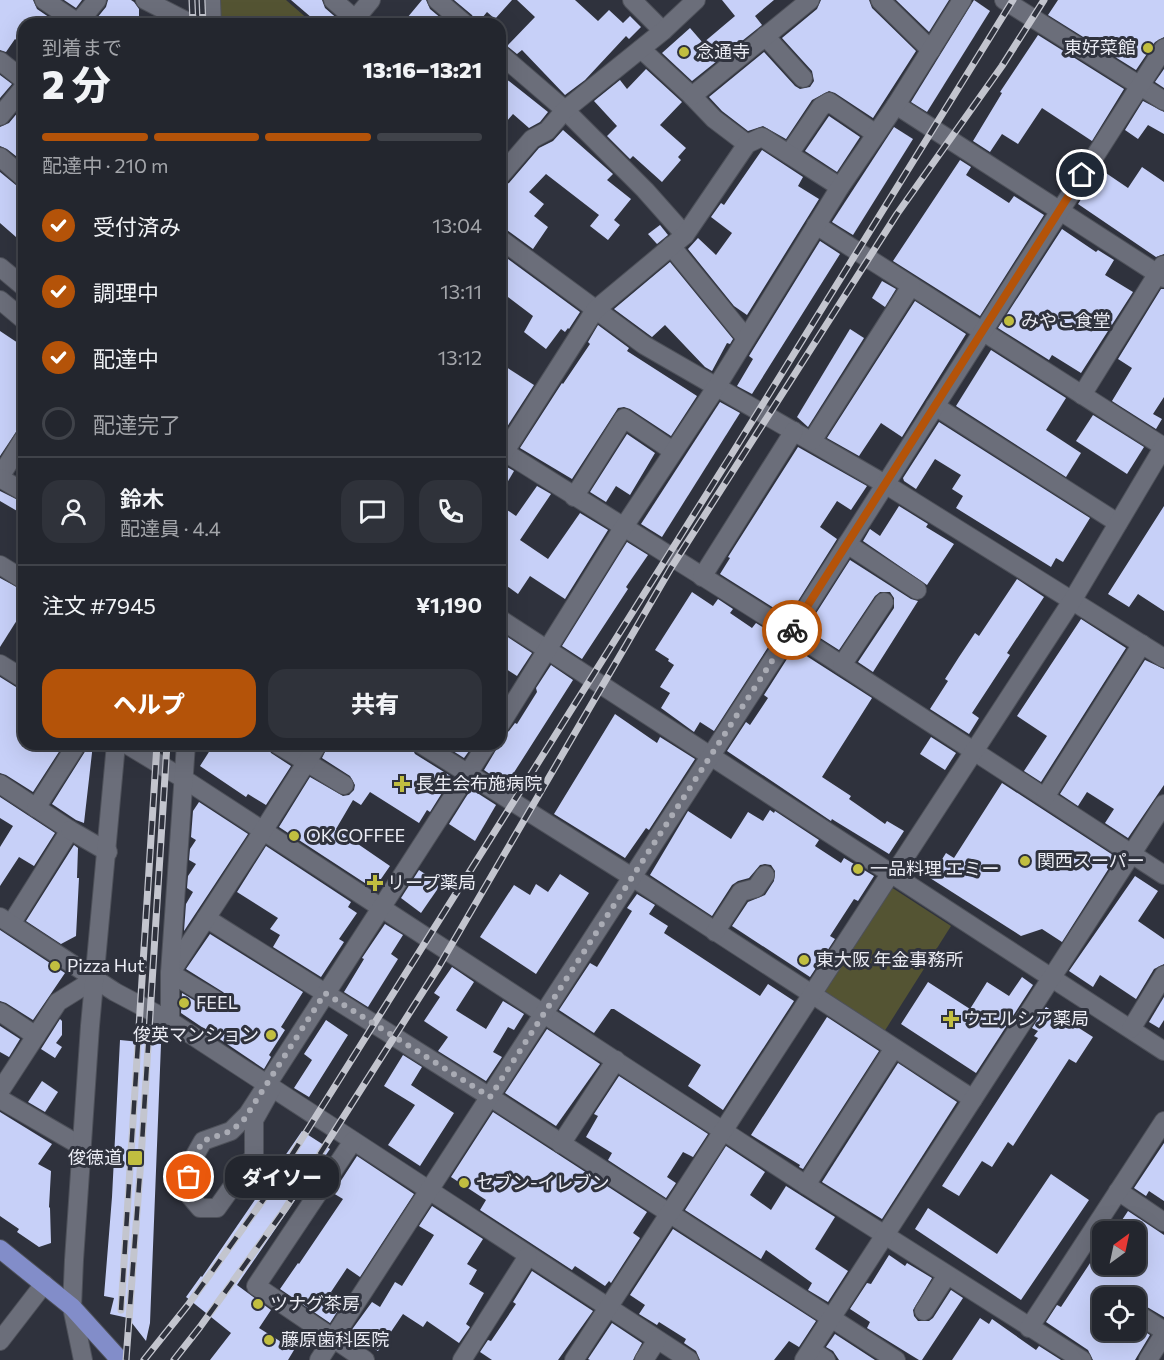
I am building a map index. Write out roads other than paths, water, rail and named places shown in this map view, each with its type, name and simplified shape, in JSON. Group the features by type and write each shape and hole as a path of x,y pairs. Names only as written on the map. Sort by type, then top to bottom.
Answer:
{"main road":[{"path":"0,1248 72,1307 120,1360"}],"street":[{"path":"44,0 70,18"},
{"path":"81,18 97,0"},
{"path":"145,0 178,18"},
{"path":"211,0 212,18"},
{"path":"333,0 349,18"},
{"path":"356,18 371,0"},
{"path":"437,0 458,18"},
{"path":"632,0 663,31"},
{"path":"506,169 532,139 548,131 565,110 663,31 696,0"},
{"path":"692,96 810,0"},
{"path":"880,0 931,50"},
{"path":"506,715 623,528 717,386 840,187 896,105 962,0"},
{"path":"1004,0 1164,101"},
{"path":"765,36 803,78"},
{"path":"319,1360 791,632 1164,48"},
{"path":"641,49 714,119 747,144"},
{"path":"506,59 565,110 645,190 746,338"},
{"path":"0,61 18,75"},
{"path":"0,116 18,94"},
{"path":"789,154 821,107 829,102 876,134"},
{"path":"896,105 1162,272 1082,395"},
{"path":"506,446 595,310 678,241 747,144 762,137 840,187"},
{"path":"0,157 18,173"},
{"path":"574,1360 1072,601 1164,447 816,225"},
{"path":"506,243 644,345 885,484 1164,658"},
{"path":"0,267 18,282"},
{"path":"812,441 911,286"},
{"path":"0,300 18,315"},
{"path":"935,406 1118,523"},
{"path":"574,497 624,418 674,451"},
{"path":"702,577 794,431"},
{"path":"18,448 0,477 18,488"},
{"path":"506,457 791,632 1164,875"},
{"path":"847,544 917,590"},
{"path":"0,565 18,576"},
{"path":"842,665 884,602"},
{"path":"506,623 1164,1051"},
{"path":"1045,797 1142,644"},
{"path":"0,664 18,675"},
{"path":"36,808 73,750"},
{"path":"83,1360 72,1307 81,1146 116,750"},
{"path":"136,750 184,779 806,1185 1082,1360"},
{"path":"170,1021 170,973 186,750"},
{"path":"286,750 344,785"},
{"path":"170,973 314,750"},
{"path":"431,750 973,1099"},
{"path":"269,1086 254,1120 254,1156 217,1208 200,1208 189,1195 189,1177 194,1157 203,1141 231,1131 243,1121 269,1086 325,993 483,750"},
{"path":"0,784 108,852"},
{"path":"814,1357 831,1318 1164,804"},
{"path":"70,830 5,920 115,992 170,1021 689,1360"},
{"path":"715,932 741,892 756,888 765,874"},
{"path":"206,918 490,1097 896,1360"},
{"path":"170,973 217,1001"},
{"path":"1131,1029 1164,975"},
{"path":"0,1091 58,1002 95,979"},
{"path":"0,1012 36,1036"},
{"path":"806,1185 894,1048"},
{"path":"561,1144 616,1060"},
{"path":"0,1099 81,1146"},
{"path":"1029,1328 1164,1120"},
{"path":"353,1141 256,1286 365,1360"},
{"path":"1118,1191 1164,1222"},
{"path":"462,1360 528,1256"},
{"path":"924,1311 947,1275"},
{"path":"0,1341 44,1284"},
{"path":"1146,1320 1164,1333 1148,1360"},
{"path":"644,1360 657,1340"}],"railway":[{"path":"192,0 193,18"},
{"path":"202,0 203,18"},
{"path":"144,1360 188,1305 266,1196 735,449 1013,0"},
{"path":"174,1360 285,1209 438,968 671,568 897,214 1002,66 1044,0"},
{"path":"121,1310 157,750"},
{"path":"126,1360 167,750"}],"place":[{"name":"東好菜館","path":"1148,48"},
{"name":"念通寺","path":"684,52"},
{"name":"みやこ食堂","path":"1009,321"},
{"name":"長生会布施病院","path":"402,784"},
{"name":"OK COFFEE","path":"294,836"},
{"name":"関西スーパー","path":"1025,861"},
{"name":"一品料理 エミー","path":"858,869"},
{"name":"リープ薬局","path":"375,883"},
{"name":"東大阪 年金事務所","path":"804,960"},
{"name":"Pizza Hut","path":"55,966"},
{"name":"FEEL","path":"184,1003"},
{"name":"ウエルシア薬局","path":"951,1019"},
{"name":"俊英マンション","path":"271,1035"},
{"name":"俊徳道","path":"135,1158"},
{"name":"ダイソー","path":"189,1177"},
{"name":"セブン-イレブン","path":"464,1183"},
{"name":"ツナグ茶房","path":"258,1304"},
{"name":"藤原歯科医院","path":"269,1340"}]}
